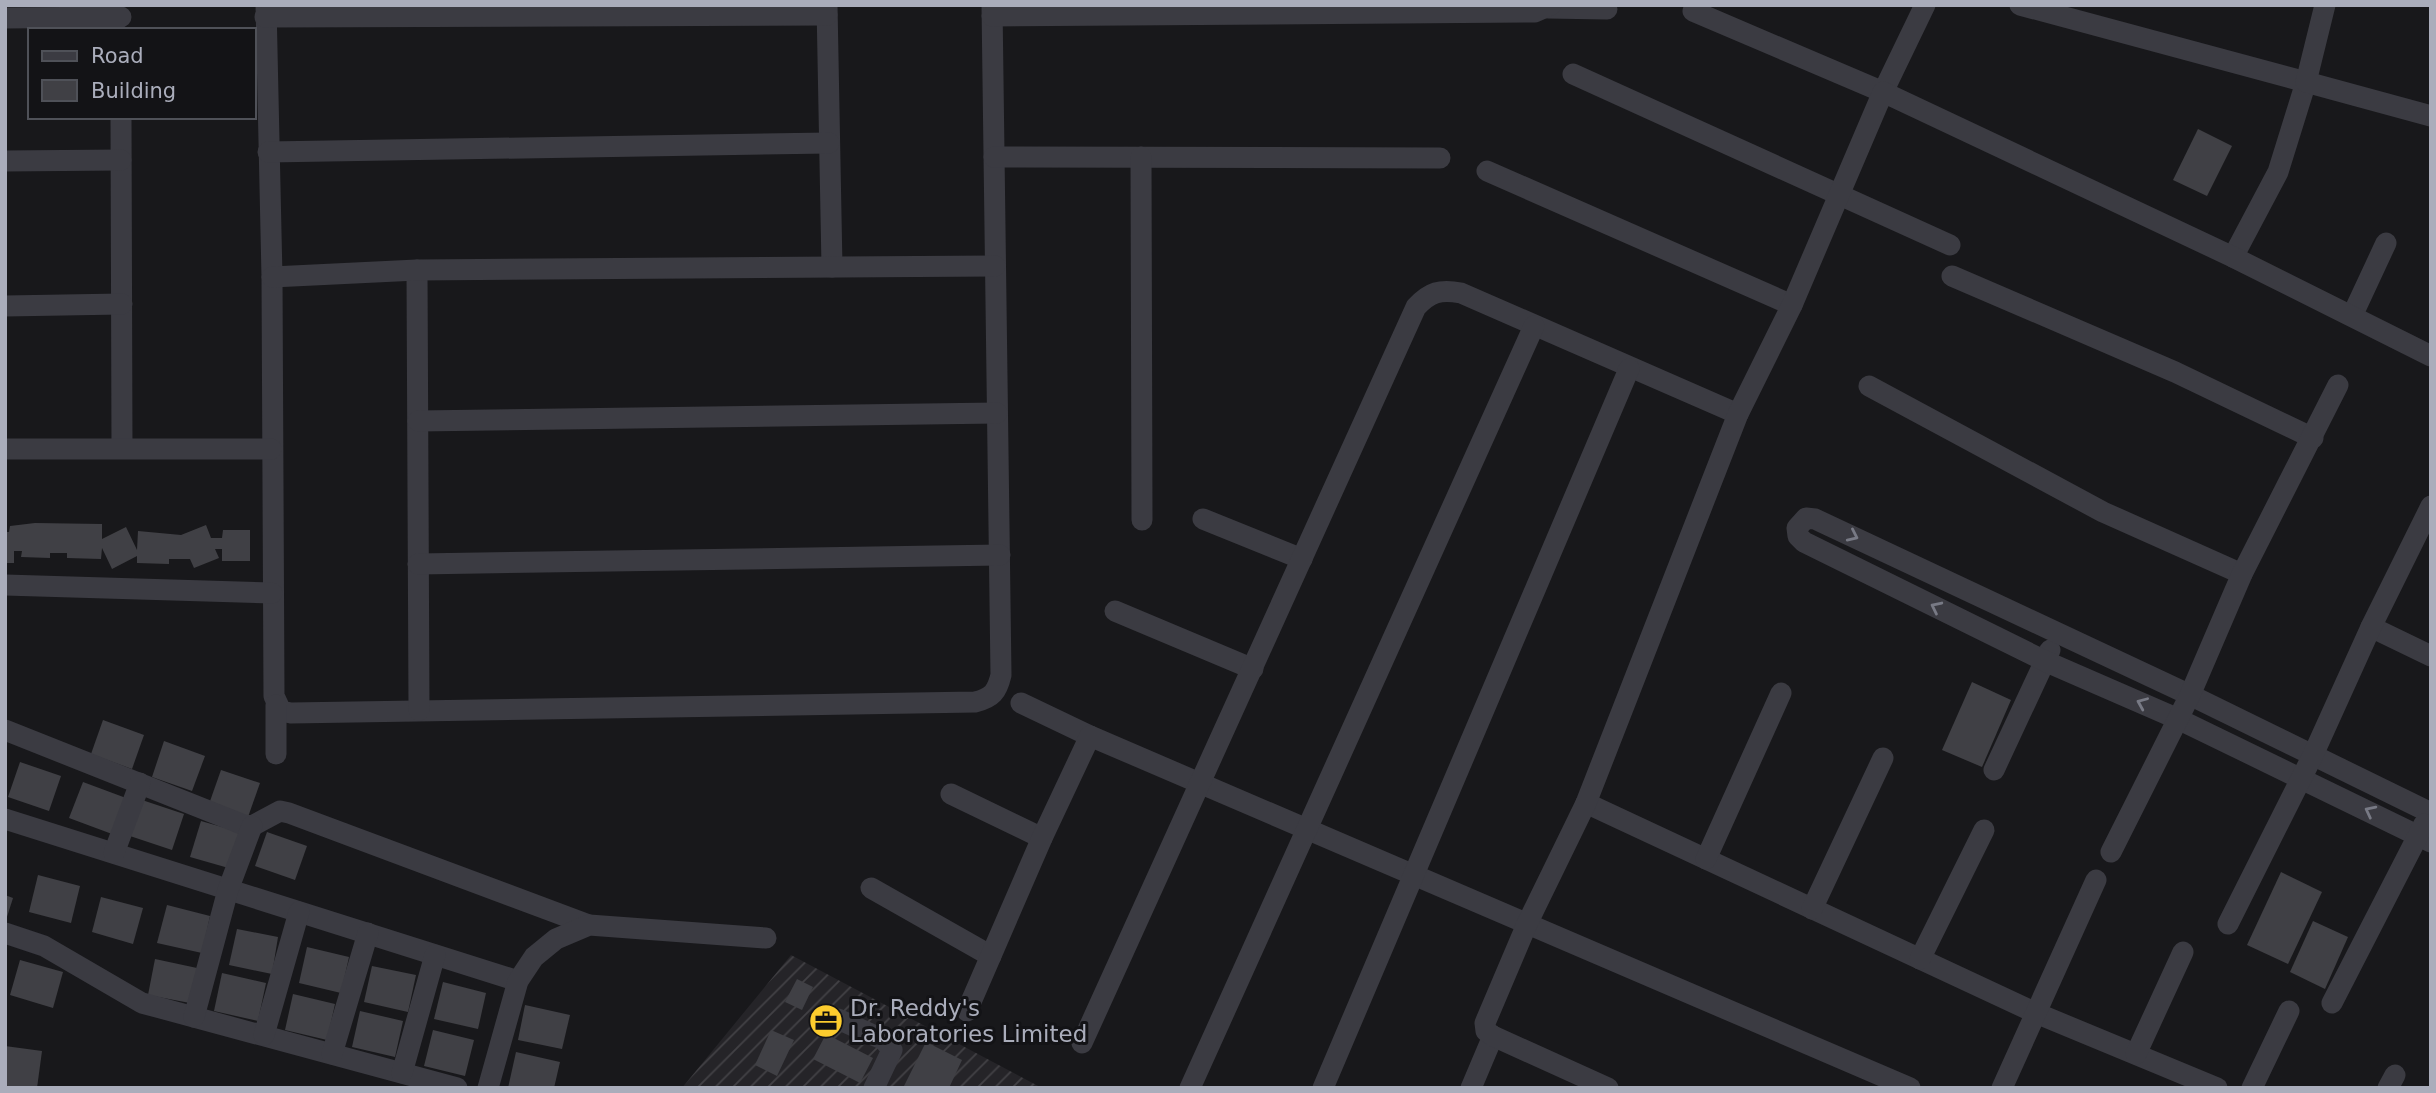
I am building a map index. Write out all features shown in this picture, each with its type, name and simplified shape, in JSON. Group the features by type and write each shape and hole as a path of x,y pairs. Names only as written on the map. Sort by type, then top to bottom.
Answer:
{"street":[{"path":"1608,1088 1493,1036 1486,1031 1485,1023 1527,924 1586,803 1738,414 1792,305 1883,92 1925,5"},
{"path":"2020,5 2431,116"},
{"path":"2233,257 2278,172 2306,82 2325,5"},
{"path":"275,705 281,711 290,713 975,702 988,699 997,691 1001,675 992,11 1535,12 1549,7 1607,9"},
{"path":"276,754 272,593 272,277 268,152 261,104 266,11 827,10 832,267"},
{"path":"1693,11 1883,92 2233,257 2431,356"},
{"path":"5,18 121,17"},
{"path":"1573,74 1950,244"},
{"path":"121,119 122,448"},
{"path":"268,152 830,143"},
{"path":"994,157 1440,158"},
{"path":"1141,157 1142,520"},
{"path":"5,161 121,160"},
{"path":"1487,171 1792,305"},
{"path":"2352,316 2386,243"},
{"path":"272,277 417,270 995,266"},
{"path":"417,270 419,710"},
{"path":"1952,276 2175,372 2313,438"},
{"path":"1082,1043 1416,307 1427,296 1443,290 1461,293 1629,369 1738,414"},
{"path":"5,306 122,304"},
{"path":"1190,1088 1534,326"},
{"path":"1323,1088 1629,369"},
{"path":"2111,852 2190,695 2242,574 2338,385"},
{"path":"1869,386 2104,512 2242,574"},
{"path":"418,421 997,413"},
{"path":"5,449 271,449"},
{"path":"2228,924 2313,755 2371,627 2431,506"},
{"path":"2332,1003 2424,838 2431,814 2190,695 1815,519 1806,518 1797,528 1798,536 1804,542 2047,662 2301,776 2424,838"},
{"path":"1203,519 1303,559"},
{"path":"418,564 1000,555"},
{"path":"5,585 272,593"},
{"path":"1115,611 1253,669"},
{"path":"2371,627 2431,656"},
{"path":"1994,769 2047,662 2055,631"},
{"path":"1706,859 1782,693"},
{"path":"1021,704 1910,1088"},
{"path":"7,735 252,826"},
{"path":"967,1011 1042,838 1090,736"},
{"path":"1812,909 1883,758"},
{"path":"114,853 140,783"},
{"path":"951,794 1042,838"},
{"path":"1586,803 2036,1013 2217,1088"},
{"path":"194,1017 229,890 252,826 271,813 289,813 589,925 766,938"},
{"path":"5,819 518,981"},
{"path":"1920,959 1984,830"},
{"path":"2003,1088 2096,880"},
{"path":"871,888 991,956"},
{"path":"264,1035 299,912"},
{"path":"488,1088 518,981 544,945 589,925"},
{"path":"5,933 44,946 134,999 457,1088"},
{"path":"332,1054 368,933"},
{"path":"2136,1054 2183,953"},
{"path":"402,1073 435,955"},
{"path":"2252,1088 2289,1011"},
{"path":"838,1019 889,1044 891,1057 874,1088"},
{"path":"1471,1088 1493,1036"}],"shaded area":[{"name":"Dr. Reddy's Laboratories Limited","path":"791,955 1042,1088 682,1088"}],"building":[{"path":"2198,129 2232,146 2207,196 2173,180"},
{"path":"35,523 102,524 102,539 126,527 137,550 138,531 181,535 206,525 211,538 222,538 223,530 250,530 250,561 222,561 222,549 215,549 219,558 194,568 190,559 169,559 169,564 137,563 137,556 112,569 102,548 101,559 67,558 67,553 50,553 50,558 21,557 22,551 14,551 14,563 5,563 5,532 9,532 10,526"},
{"path":"1972,682 2011,700 1982,767 1942,750"},
{"path":"103,720 144,735 132,769 91,754"},
{"path":"164,741 205,756 192,791 152,777"},
{"path":"20,762 61,776 49,811 8,797"},
{"path":"221,770 260,783 248,817 209,804"},
{"path":"83,782 126,798 112,834 69,818"},
{"path":"142,800 184,814 172,850 130,836"},
{"path":"201,821 243,833 232,869 190,857"},
{"path":"267,832 307,846 295,880 255,866"},
{"path":"2281,872 2322,892 2288,964 2247,945"},
{"path":"38,875 80,886 71,923 29,912"},
{"path":"5,895 13,898 6,920 5,920"},
{"path":"101,897 143,908 133,944 92,932"},
{"path":"167,905 210,916 202,953 157,943"},
{"path":"2313,921 2348,937 2325,989 2290,972"},
{"path":"237,929 278,937 272,974 229,965"},
{"path":"307,947 349,957 341,993 299,983"},
{"path":"155,959 197,968 190,1003 148,995"},
{"path":"20,960 63,972 53,1008 10,995"},
{"path":"372,966 416,975 408,1012 364,1002"},
{"path":"222,973 266,983 258,1021 214,1011"},
{"path":"797,979 813,987 802,1010 785,1002"},
{"path":"443,982 486,993 478,1029 434,1019"},
{"path":"293,994 335,1004 327,1040 285,1030"},
{"path":"525,1005 570,1015 562,1049 518,1040"},
{"path":"360,1011 403,1021 395,1057 352,1047"},
{"path":"433,1030 474,1040 465,1076 424,1066"},
{"path":"771,1030 794,1040 777,1076 755,1065"},
{"path":"826,1034 873,1058 860,1083 813,1059"},
{"path":"926,1042 962,1060 949,1088 903,1088"},
{"path":"5,1046 42,1051 37,1088 5,1088"},
{"path":"516,1052 560,1062 554,1088 508,1088"}],"place":[{"name":"Dr. Reddy's Laboratories Limited","path":"826,1021"}]}
